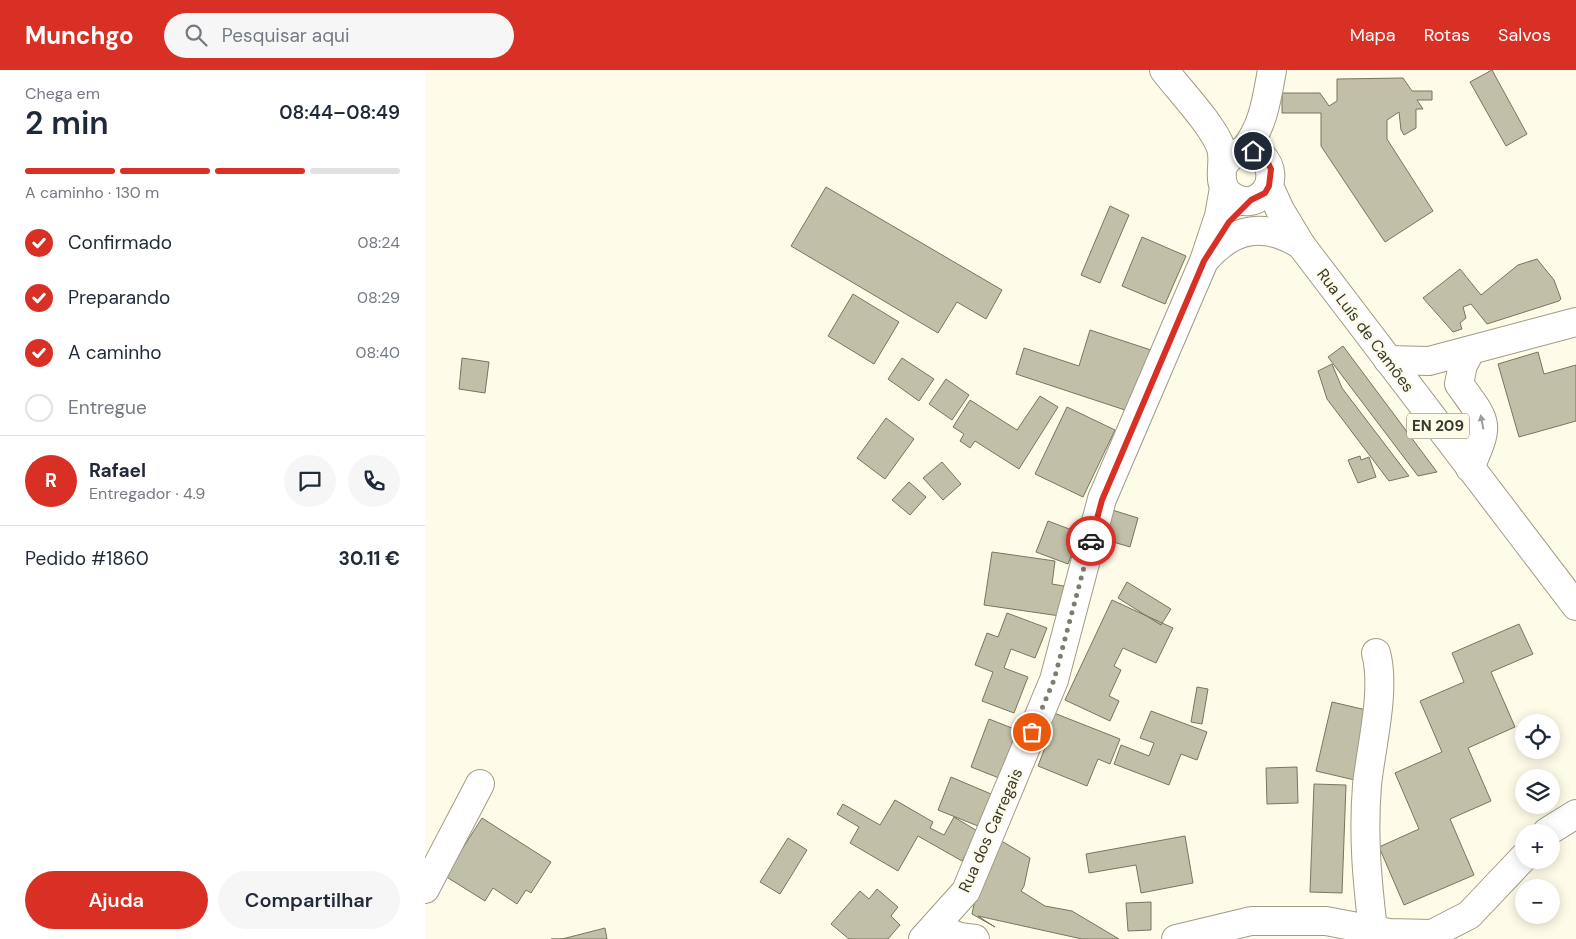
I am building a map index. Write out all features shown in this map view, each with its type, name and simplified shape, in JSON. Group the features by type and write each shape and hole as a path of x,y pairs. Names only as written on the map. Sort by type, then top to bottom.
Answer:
{"street":[{"path":"1164,70 1204,121 1232,144 1246,175"},
{"path":"1246,175 1266,106 1272,70"},
{"name":"Rua Luís de Camões","path":"1246,175 1280,210 1301,245 1576,606"},
{"name":"Rua dos Carregais","path":"929,933 966,891 1054,680 1102,500 1204,261 1229,222 1246,175"},
{"name":"Rua dos Carregais","path":"1204,261 1216,247 1231,238 1259,230 1287,236 1301,245"},
{"path":"1388,360 1429,361 1576,322"},
{"path":"1459,384 1463,365 1471,350"},
{"path":"1440,358 1480,413 1484,424 1483,438 1470,468"},
{"path":"1373,930 1365,860 1365,835 1367,784 1377,712 1380,668 1376,653"},
{"path":"425,889 480,784"},
{"path":"1560,824 1576,814"},
{"path":"1176,939 1251,921 1326,921 1389,933 1431,936 1469,915 1515,866"},
{"path":"929,933 975,939"}],"building":[{"path":"1492,70 1527,134 1506,146 1470,82"},
{"path":"1403,78 1412,91 1432,91 1432,100 1417,100 1423,109 1416,109 1416,128 1404,135 1401,130 1399,112 1387,120 1387,139 1433,211 1385,242 1321,146 1321,113 1282,113 1282,93 1320,93 1329,106 1337,101 1337,79"},
{"path":"826,187 1002,290 986,319 957,302 938,333 791,246"},
{"path":"1110,206 1129,215 1100,283 1081,275"},
{"path":"1142,237 1186,256 1165,304 1122,286"},
{"path":"1537,259 1554,280 1561,299 1559,301 1487,324 1471,304 1463,307 1466,318 1460,323 1462,329 1453,332 1423,298 1460,269 1481,295 1518,265"},
{"path":"853,294 899,322 874,364 828,336"},
{"path":"1090,330 1151,350 1131,412 1016,374 1024,348 1079,366"},
{"path":"1343,346 1437,472 1418,476 1328,357"},
{"path":"1538,352 1544,374 1576,365 1576,421 1519,437 1498,364"},
{"path":"462,358 489,362 485,393 459,389"},
{"path":"902,358 934,379 919,401 888,379"},
{"path":"1332,364 1342,388 1409,476 1389,481 1327,399 1318,371"},
{"path":"946,379 969,395 952,420 929,404"},
{"path":"1040,396 1058,407 1019,469 975,441 970,448 960,441 964,434 953,427 970,400 1017,430"},
{"path":"1067,407 1115,430 1083,497 1035,474"},
{"path":"886,418 914,439 885,479 857,458"},
{"path":"1360,456 1361,460 1369,457 1376,477 1358,483 1348,460"},
{"path":"942,462 961,484 943,500 923,478"},
{"path":"909,482 926,497 910,515 892,500"},
{"path":"1109,509 1138,518 1130,547 1100,538"},
{"path":"1048,521 1080,533 1068,564 1036,552"},
{"path":"992,552 1055,561 1052,584 1064,586 1060,616 984,605"},
{"path":"1127,582 1171,609 1161,625 1118,598"},
{"path":"1112,600 1173,628 1156,663 1123,648 1114,666 1121,670 1109,696 1119,701 1110,721 1065,700"},
{"path":"1007,613 1047,628 1035,658 1011,649 1004,668 1028,677 1014,713 982,701 993,672 975,665 987,633 998,637"},
{"path":"1519,624 1533,654 1491,672 1515,727 1468,748 1491,801 1450,819 1474,875 1404,905 1379,847 1419,829 1395,773 1442,752 1420,701 1464,682 1452,653"},
{"path":"1197,687 1208,689 1202,724 1191,722"},
{"path":"1332,702 1375,712 1359,781 1316,771"},
{"path":"1151,711 1207,732 1197,760 1181,754 1169,785 1114,764 1121,745 1149,756 1154,743 1140,738"},
{"path":"1054,713 1120,739 1110,764 1098,759 1087,786 1038,766 1048,740 1044,738"},
{"path":"989,719 1017,730 999,778 971,767"},
{"path":"1297,767 1298,803 1267,804 1266,768"},
{"path":"951,777 991,794 978,826 938,810"},
{"path":"1314,784 1346,785 1342,893 1310,892"},
{"path":"895,800 933,822 930,828 944,835 954,817 979,832 962,861 918,836 898,871 850,843 859,827 837,814 843,804 880,825"},
{"path":"482,818 551,862 531,893 526,890 517,904 493,888 485,901 445,876"},
{"path":"1185,836 1193,883 1141,893 1136,865 1089,873 1086,854"},
{"path":"788,838 807,850 780,894 760,882"},
{"path":"1000,840 1030,858 1024,886 1021,891 1045,906 1072,911 1119,939 1082,939 978,916 995,927 972,914 980,875"},
{"path":"877,889 898,907 891,916 900,925 888,939 849,939 831,924 860,891 869,899"},
{"path":"1151,902 1151,930 1128,931 1126,903"},
{"path":"605,928 607,939 562,939"}],"way so far":[{"path":"1032,732 1054,680 1091,541"}],"route":[{"path":"1091,541 1102,500 1204,261 1229,222 1251,200 1259,198 1265,193 1269,186 1271,169 1267,161 1253,151"}]}
